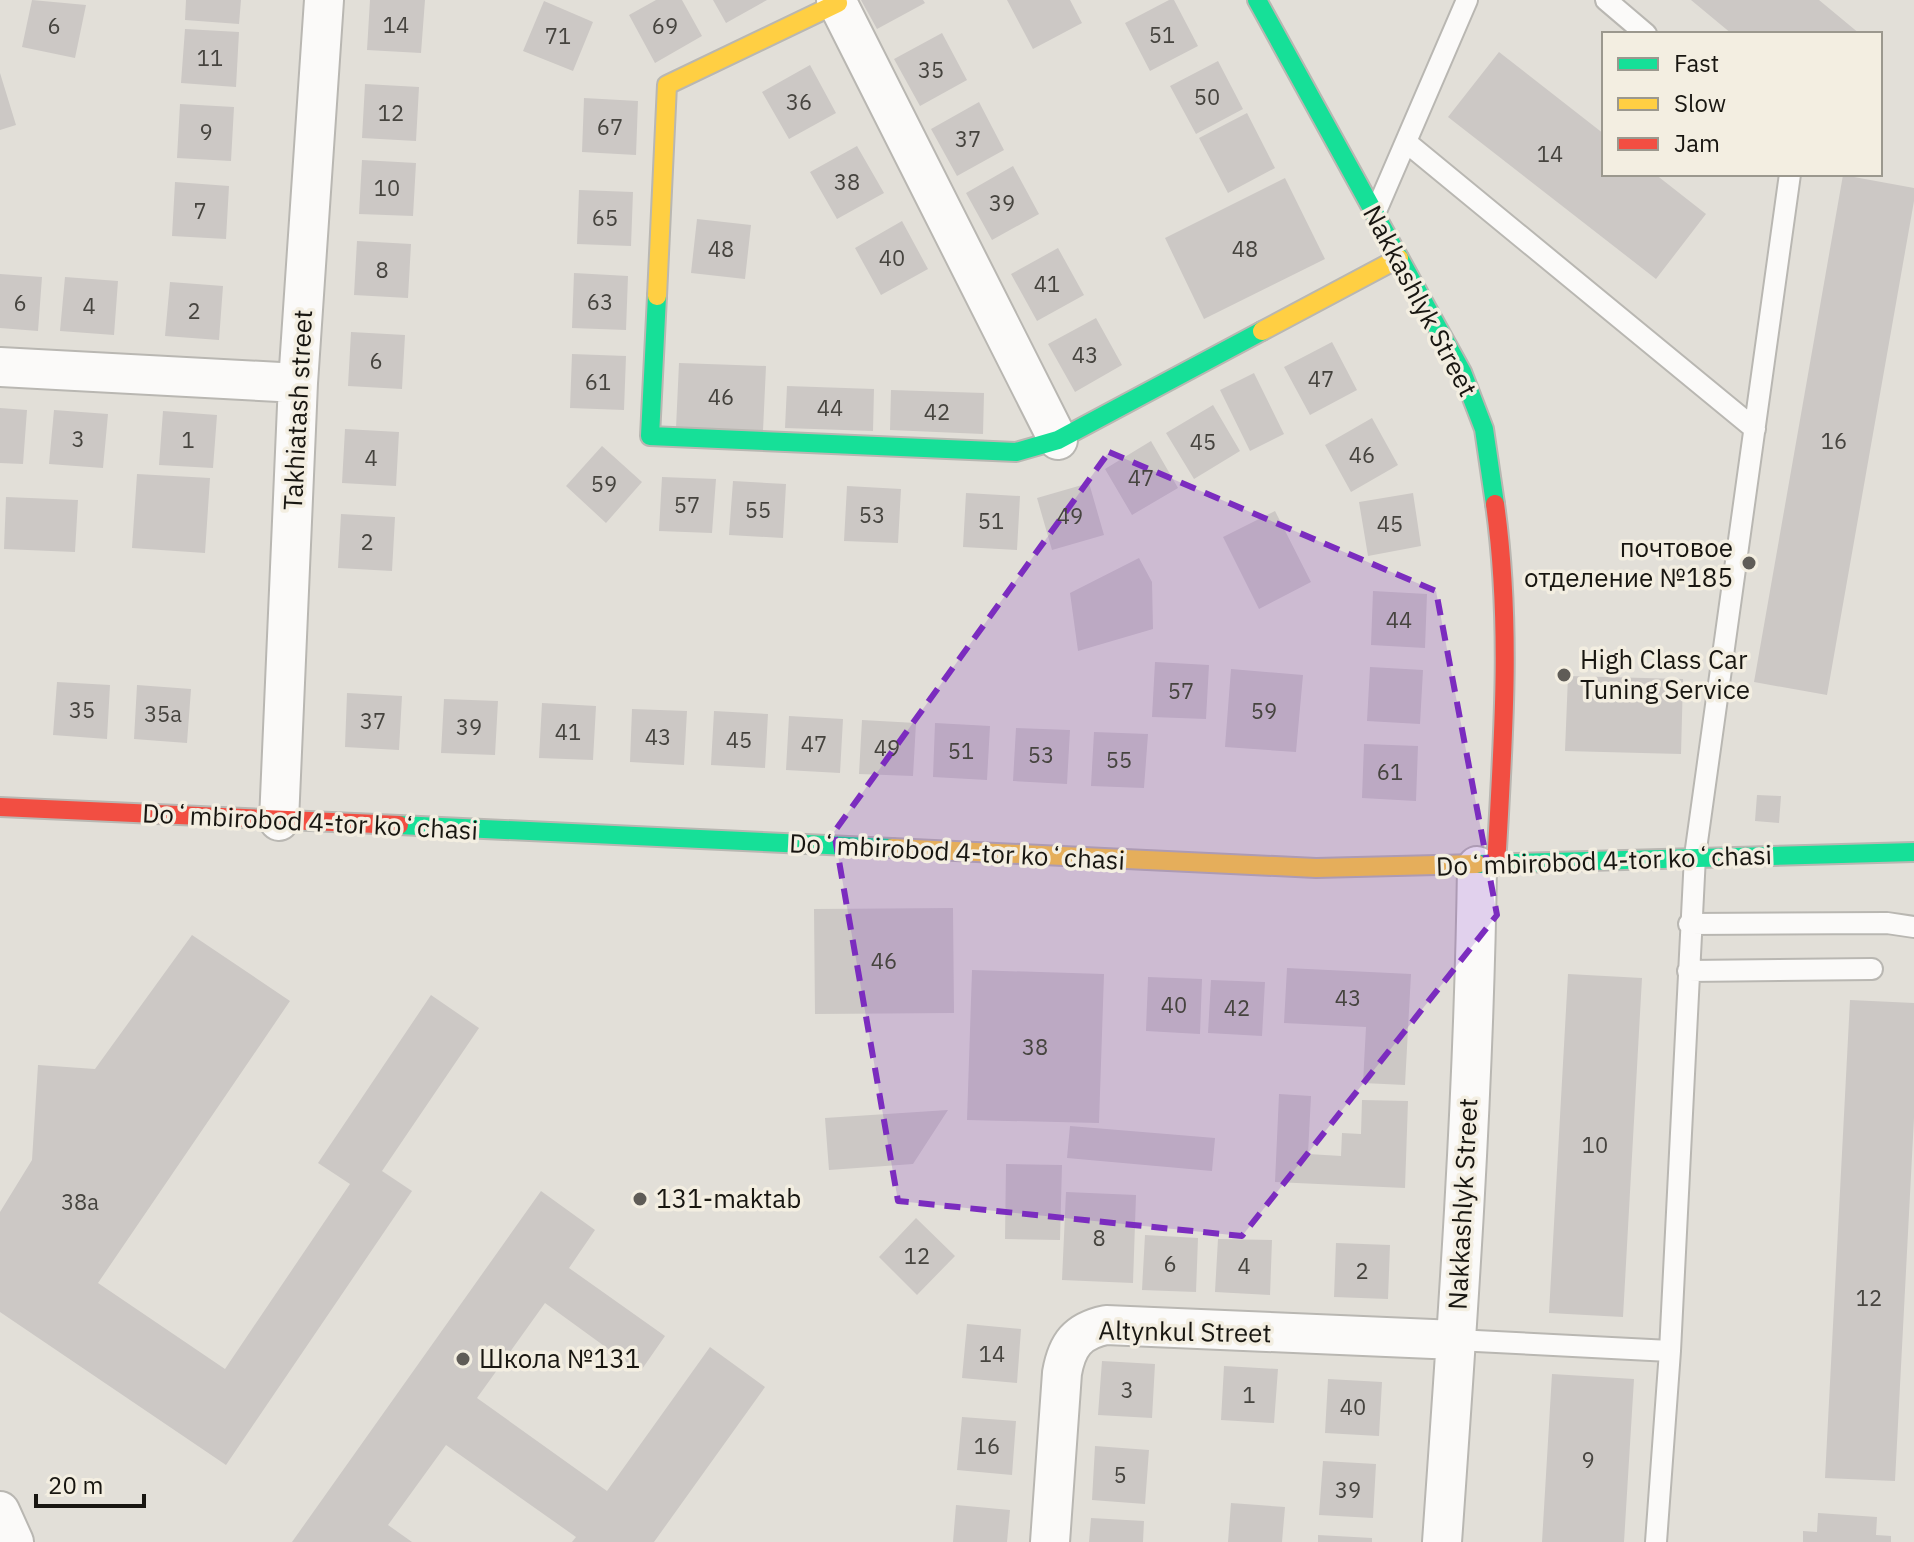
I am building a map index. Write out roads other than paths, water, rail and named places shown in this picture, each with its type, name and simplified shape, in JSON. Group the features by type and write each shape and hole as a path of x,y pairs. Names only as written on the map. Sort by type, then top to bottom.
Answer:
{"street":[{"name":"Takhiatash street","path":"279,821 298,383 324,0"},
{"name":"Nakkashlyk Street","path":"1257,0 1462,372 1484,429 1494,484 1507,671 1476,957 1442,1542"},
{"path":"1058,440 837,1 667,85 650,436 1016,452 1058,440 1399,258"},
{"path":"0,367 298,383"},
{"name":"Doʻmbirobod 4-tor koʻchasi","path":"0,807 1300,868 1486,866 1695,856 1914,852"},
{"name":"Altynkul Street","path":"1050,1542 1062,1373 1070,1346 1088,1329 1106,1325 1456,1340"},
{"path":"0,1511 14,1542"}],"lane":[{"path":"1375,214 1467,0"},
{"path":"1606,0 1644,32"},
{"path":"1406,142 1755,429"},
{"path":"1656,1542 1670,1351 1689,924 1695,856 1790,176"},
{"path":"1689,924 1887,923 1914,927"},
{"path":"1688,971 1872,969"},
{"path":"1456,1340 1670,1351"}],"place":[{"name":"почтовое отделение №185","path":"1749,563"},
{"name":"High Class Car Tuning Service","path":"1564,675"},
{"name":"131-maktab","path":"640,1199"},
{"name":"Школа №131","path":"463,1359"}]}
